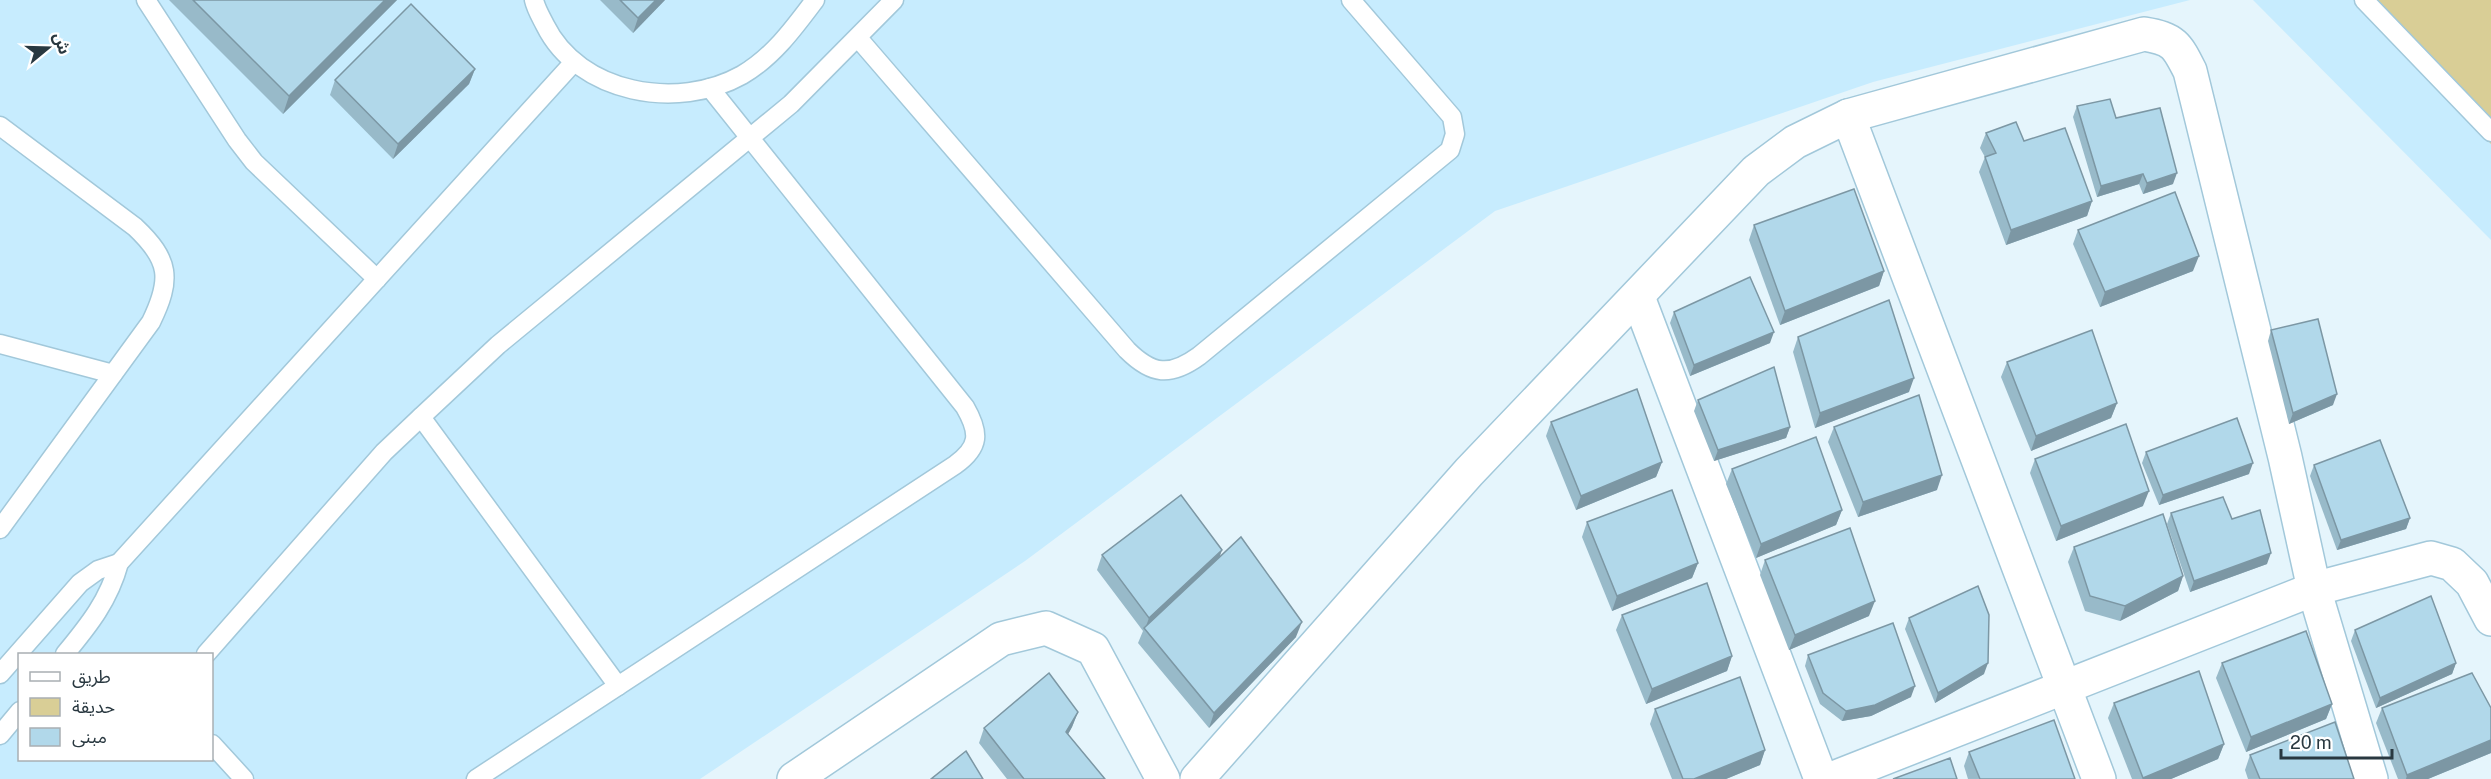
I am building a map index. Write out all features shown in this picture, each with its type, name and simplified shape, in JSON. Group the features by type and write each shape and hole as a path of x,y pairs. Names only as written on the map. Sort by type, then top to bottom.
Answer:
{"street":[{"path":"1197,779 1469,472 1756,171 1795,142 1848,116 2144,34 2166,38 2178,47 2190,71 2285,457 2314,589 2371,779"},
{"path":"1848,116 2099,779"},
{"path":"1638,297 1821,779"},
{"path":"1831,779 2314,589 2431,558 2452,564 2472,583 2491,619"},
{"path":"794,779 1001,639 1046,628 1093,650 1163,779"}],"lane":[{"path":"146,0 237,140 254,162 377,279"},
{"path":"534,0 551,36 574,62 606,81 641,92 678,94 710,88 741,75 768,57 815,0"},
{"path":"207,653 384,452 498,345 791,104 894,0"},
{"path":"858,38 1127,350 1142,365 1162,372 1182,369 1199,357 1450,150 1455,134 1452,117 1351,0"},
{"path":"2364,0 2491,132"},
{"path":"66,653 94,619 105,601 119,563 574,62"},
{"path":"476,779 955,465 968,455 975,440 974,423 965,407 710,88"},
{"path":"0,126 135,227 155,246 165,271 163,298 151,322 0,529"},
{"path":"0,344 113,374"},
{"path":"421,417 618,686"},
{"path":"18,653 80,583 98,570 119,563"},
{"path":"0,674 18,654"},
{"path":"0,735 18,713"},
{"path":"213,745 244,779"}],"shaded area":[{"path":"0,0 2190,0 1873,82 1495,211 1025,561 700,779 0,779"},
{"path":"2253,0 2491,0 2491,240"}],"green space":[{"path":"2356,0 2491,0 2491,144"}],"building":[{"path":"193,0 385,0 289,96"},
{"path":"620,0 656,0 638,18"},
{"path":"411,4 475,69 398,144 335,80"},
{"path":"2110,99 2116,118 2160,108 2177,173 2147,183 2143,174 2101,186 2077,106"},
{"path":"2016,122 2024,141 2065,128 2092,201 2011,230 1985,157 1996,153 1986,133"},
{"path":"1854,189 1884,271 1785,311 1754,225"},
{"path":"2175,192 2199,256 2105,292 2078,230"},
{"path":"1750,277 1774,332 1694,365 1674,312"},
{"path":"1889,300 1914,378 1820,413 1798,337"},
{"path":"2318,319 2337,394 2293,413 2271,330"},
{"path":"2092,330 2117,403 2036,436 2007,362"},
{"path":"1774,367 1790,427 1718,450 1698,400"},
{"path":"1637,389 1662,462 1581,496 1551,422"},
{"path":"1919,395 1942,475 1863,502 1834,427"},
{"path":"2237,418 2253,463 2163,495 2146,452"},
{"path":"2126,424 2149,491 2061,526 2035,459"},
{"path":"1816,437 1842,510 1761,544 1732,469"},
{"path":"2380,440 2410,518 2341,540 2314,465"},
{"path":"1672,490 1698,563 1617,596 1587,522"},
{"path":"1181,495 1222,550 1149,618 1102,555"},
{"path":"2223,497 2232,519 2260,510 2271,553 2194,581 2171,513"},
{"path":"2163,514 2183,576 2125,606 2090,596 2074,547"},
{"path":"1850,528 1875,601 1795,635 1765,560"},
{"path":"1241,537 1302,622 1214,713 1144,628"},
{"path":"1707,583 1732,656 1652,689 1622,615"},
{"path":"1978,586 1989,615 1988,663 1938,693 1909,618"},
{"path":"2431,596 2456,663 2380,698 2355,630"},
{"path":"1893,623 1915,686 1875,705 1846,711 1823,693 1808,655"},
{"path":"2306,631 2332,704 2251,737 2222,663"},
{"path":"2199,671 2224,744 2143,778 2114,703"},
{"path":"1049,673 1078,712 1066,732 1105,779 1024,779 984,728"},
{"path":"2472,673 2491,708 2491,740 2407,775 2382,708"},
{"path":"1740,677 1765,750 1694,779 1683,779 1655,709"},
{"path":"2054,720 2075,779 1980,779 1969,752"},
{"path":"2335,722 2354,779 2260,779 2250,755"},
{"path":"966,751 983,779 931,779"},
{"path":"1950,758 1957,779 1893,779"}]}
